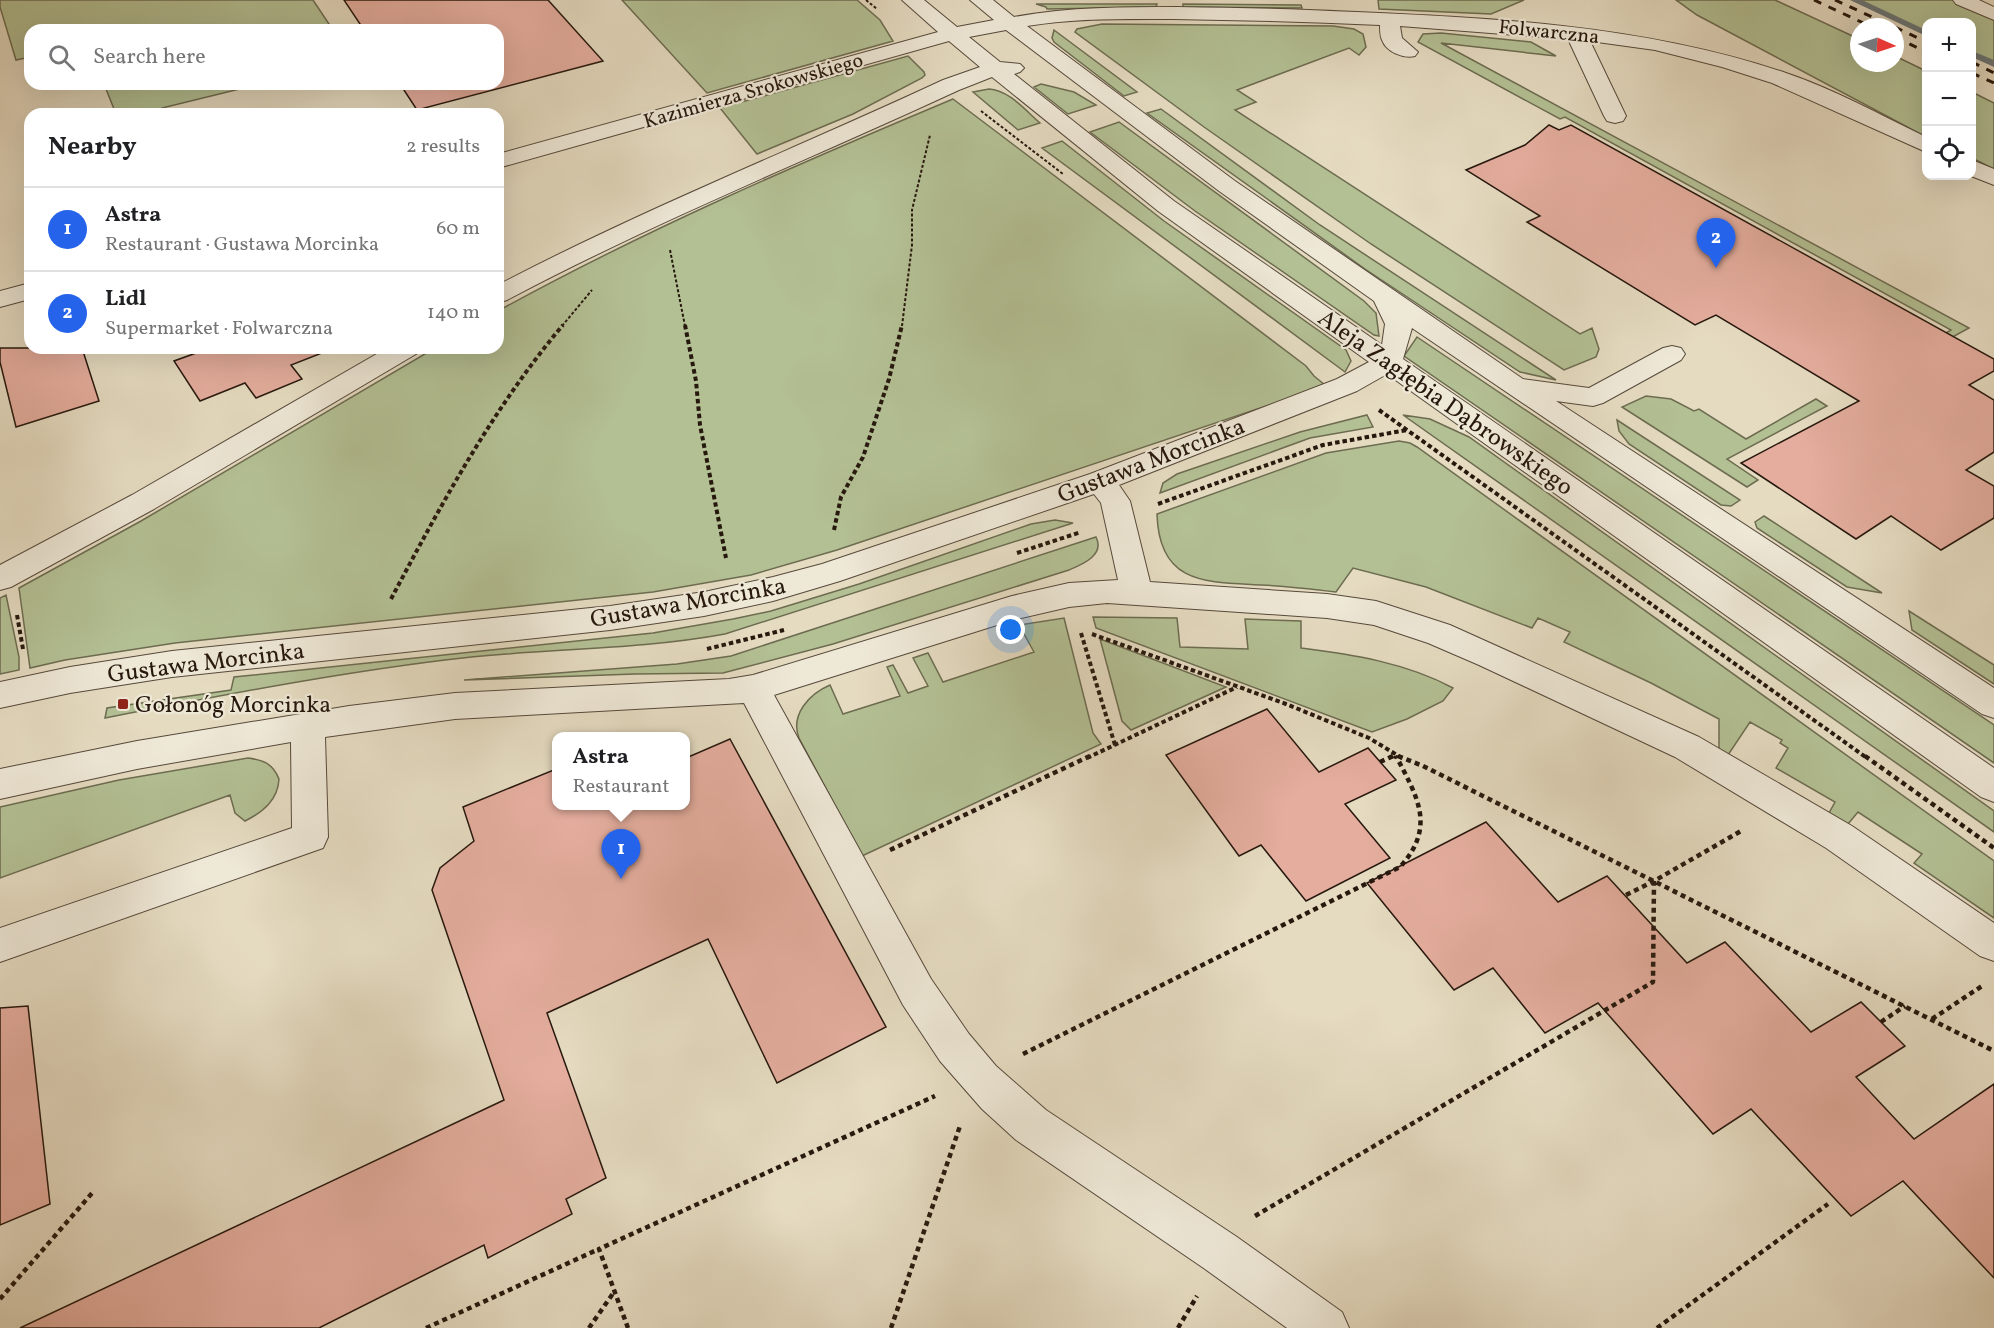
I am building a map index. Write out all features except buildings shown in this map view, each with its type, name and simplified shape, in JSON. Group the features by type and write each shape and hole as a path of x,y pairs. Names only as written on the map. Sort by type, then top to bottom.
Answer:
{"street":[{"name":"Aleja Zagłębia Dąbrowskiego","path":"912,0 994,69 1166,206 1992,785"},
{"name":"Aleja Zagłębia Dąbrowskiego","path":"980,0 1087,84 1386,300 1994,705"},
{"path":"1963,0 1994,14"},
{"name":"Folwarczna","path":"1008,23 1064,15 1273,14 1389,19 1576,33 1655,44 1752,69 1810,90 1922,143"},
{"path":"1389,19 1392,40 1408,52"},
{"name":"Kazimierza Srokowskiego","path":"504,159 953,34 1008,23"},
{"path":"1576,33 1615,116"},
{"path":"504,292 578,252 666,210 994,69 1036,71 1087,84"},
{"path":"1976,169 1994,178"},
{"path":"0,299 24,293"},
{"path":"1386,300 1399,320 1400,332 1389,362"},
{"path":"0,579 133,507 397,354"},
{"path":"1515,387 1593,397 1672,354"},
{"name":"Gustawa Morcinka","path":"0,695 131,670 610,618 734,598 829,573 1100,481 1347,385 1389,362"},
{"path":"1593,397 1613,452"},
{"path":"1100,481 1115,501 1137,593"},
{"path":"0,784 137,755 308,726 455,706 729,692 753,688 1012,608 1069,595 1107,591 1327,606 1376,614 1429,630 1509,664 1687,747 1839,837 1994,944"},
{"path":"753,688 917,992 943,1034 977,1077 1005,1105 1031,1125 1221,1253 1326,1328"},
{"path":"0,945 309,837 308,726"}],"path":[{"path":"829,573 841,497 863,457 889,379 901,331 912,245 912,210 940,91"},
{"path":"666,210 669,244 696,381 700,425 734,598 747,641"},
{"path":"382,641 388,606 447,493 527,368 594,288"},
{"path":"1384,414 1994,848"},
{"path":"1158,505 1323,445 1407,430"},
{"path":"16,612 24,654"},
{"path":"1115,745 1080,630 1238,687 1369,738 1395,755 1423,766 1994,1051"},
{"path":"849,869 1238,687"},
{"path":"1380,762 1395,755"},
{"path":"1626,896 1786,806"},
{"path":"1221,1253 1237,1227 1653,982 1654,881"},
{"path":"1932,1019 1985,984"},
{"path":"1881,1022 1905,1006"},
{"path":"891,1328 977,1077"},
{"path":"0,1299 93,1192"},
{"path":"1657,1328 1827,1204"},
{"path":"426,1328 599,1249"},
{"path":"589,1328 615,1291"}],"green space":[{"path":"0,0 313,0 329,24 24,24 24,58 16,60 0,7"},
{"path":"622,0 857,0 880,20 893,41 707,93"},
{"path":"1378,0 1524,0 1491,14 1379,9"},
{"path":"1676,0 1775,0 1850,35 1850,72 1904,72 1904,60 1922,69 1922,135 1697,15"},
{"path":"1853,0 1955,0 1994,17 1994,64 1976,56 1976,18 1922,18 1922,32 1904,24 1904,18 1892,18"},
{"path":"1036,4 1157,4 1156,7 1047,9"},
{"path":"1183,4 1301,5 1302,8 1183,7"},
{"path":"1102,24 1333,26 1354,29 1363,34 1366,47 1359,55 1349,48 1237,90 1256,102 1235,110 1580,334 1592,328 1599,349 1596,357 1564,370 1371,244 1204,127 1075,32 1077,29"},
{"path":"1054,30 1137,92 1124,96 1054,42 1052,38"},
{"path":"1441,33 1531,42 1556,56 1441,43 1969,328 1918,356 1913,353 1951,330 1565,117 1560,119 1418,42 1423,34"},
{"path":"908,56 924,72 925,75 922,78 853,114 757,154 720,108"},
{"path":"1041,84 1074,92 1096,105 1068,114 1034,87"},
{"path":"989,89 1010,97 1040,123 1018,130 973,92"},
{"path":"106,90 236,90 162,108 114,108"},
{"path":"1976,94 1994,103 1994,169 1976,160"},
{"path":"953,99 1306,366 1325,385 837,550 751,575 653,592 175,643 65,660 30,668 19,588 141,521 425,354 504,354 504,308 666,225"},
{"path":"1161,109 1320,225 1556,380 1520,372 1365,269 1147,113"},
{"path":"1119,122 1364,301 1376,313 1379,336 1374,335 1195,211 1090,132"},
{"path":"1062,141 1164,221 1346,350 1351,361 1345,372 1042,148"},
{"path":"1417,337 1994,725 1994,763 1404,356"},
{"path":"1646,396 1671,399 1694,411 1699,409 1746,439 1816,399 1827,406 1727,459 1758,480 1747,487 1622,407"},
{"path":"1367,415 1373,427 1310,438 1160,493 1163,483 1177,474 1300,432"},
{"path":"1403,415 1430,419 1469,437 1994,811 1994,832"},
{"path":"1617,420 1740,500 1731,506 1721,505 1629,444 1619,431"},
{"path":"1399,441 1417,447 1994,861 1994,918 1914,863 1922,854 1858,812 1848,824 1829,813 1835,802 1776,768 1788,748 1780,743 1782,740 1750,722 1728,755 1719,750 1719,719 1651,683 1564,642 1570,632 1538,618 1532,628 1426,587 1353,568 1336,592 1205,580 1189,575 1176,567 1166,555 1160,537 1157,514 1326,453"},
{"path":"1764,516 1882,593 1847,587 1757,528 1755,522"},
{"path":"1055,520 1073,523 725,634 656,644 480,656 402,666 275,686 105,718 107,708 231,690 234,677 653,633 733,619 771,611 859,584 1031,524"},
{"path":"1096,537 1098,549 1095,554 1086,562 1069,570 833,644 723,673 464,680 677,664 731,656"},
{"path":"6,595 19,657 19,670 0,674 0,598"},
{"path":"1909,611 1994,665 1994,684 1912,630"},
{"path":"1093,617 1177,618 1180,647 1248,649 1245,619 1301,621 1301,648 1339,653 1398,666 1453,688 1443,701 1407,719 1372,732 1096,628"},
{"path":"1064,618 1093,733 1101,744 862,856 799,738 797,721 803,706 815,694 830,685 843,714 900,696 887,667 893,665 908,693 928,686 913,658 928,653 943,682 1034,652 1019,625"},
{"path":"1100,639 1226,687 1131,730 1122,721"},
{"path":"248,758 267,764 279,779 273,799 258,814 245,821 235,813 230,795 0,878 0,807 119,780"}],"waterway":[{"path":"1855,0 1922,31"},
{"path":"1976,56 1994,64"}],"railway":[{"path":"1814,0 1853,18"},
{"path":"1835,0 1874,18"},
{"path":"1904,31 1922,40"},
{"path":"1904,41 1922,50"},
{"path":"1976,64 1994,73"},
{"path":"1976,75 1994,83"}],"place":[{"name":"Lidl","path":"1716,268"},
{"name":"Gołonóg Morcinka","path":"123,704"},
{"name":"Astra","path":"621,879"}]}
